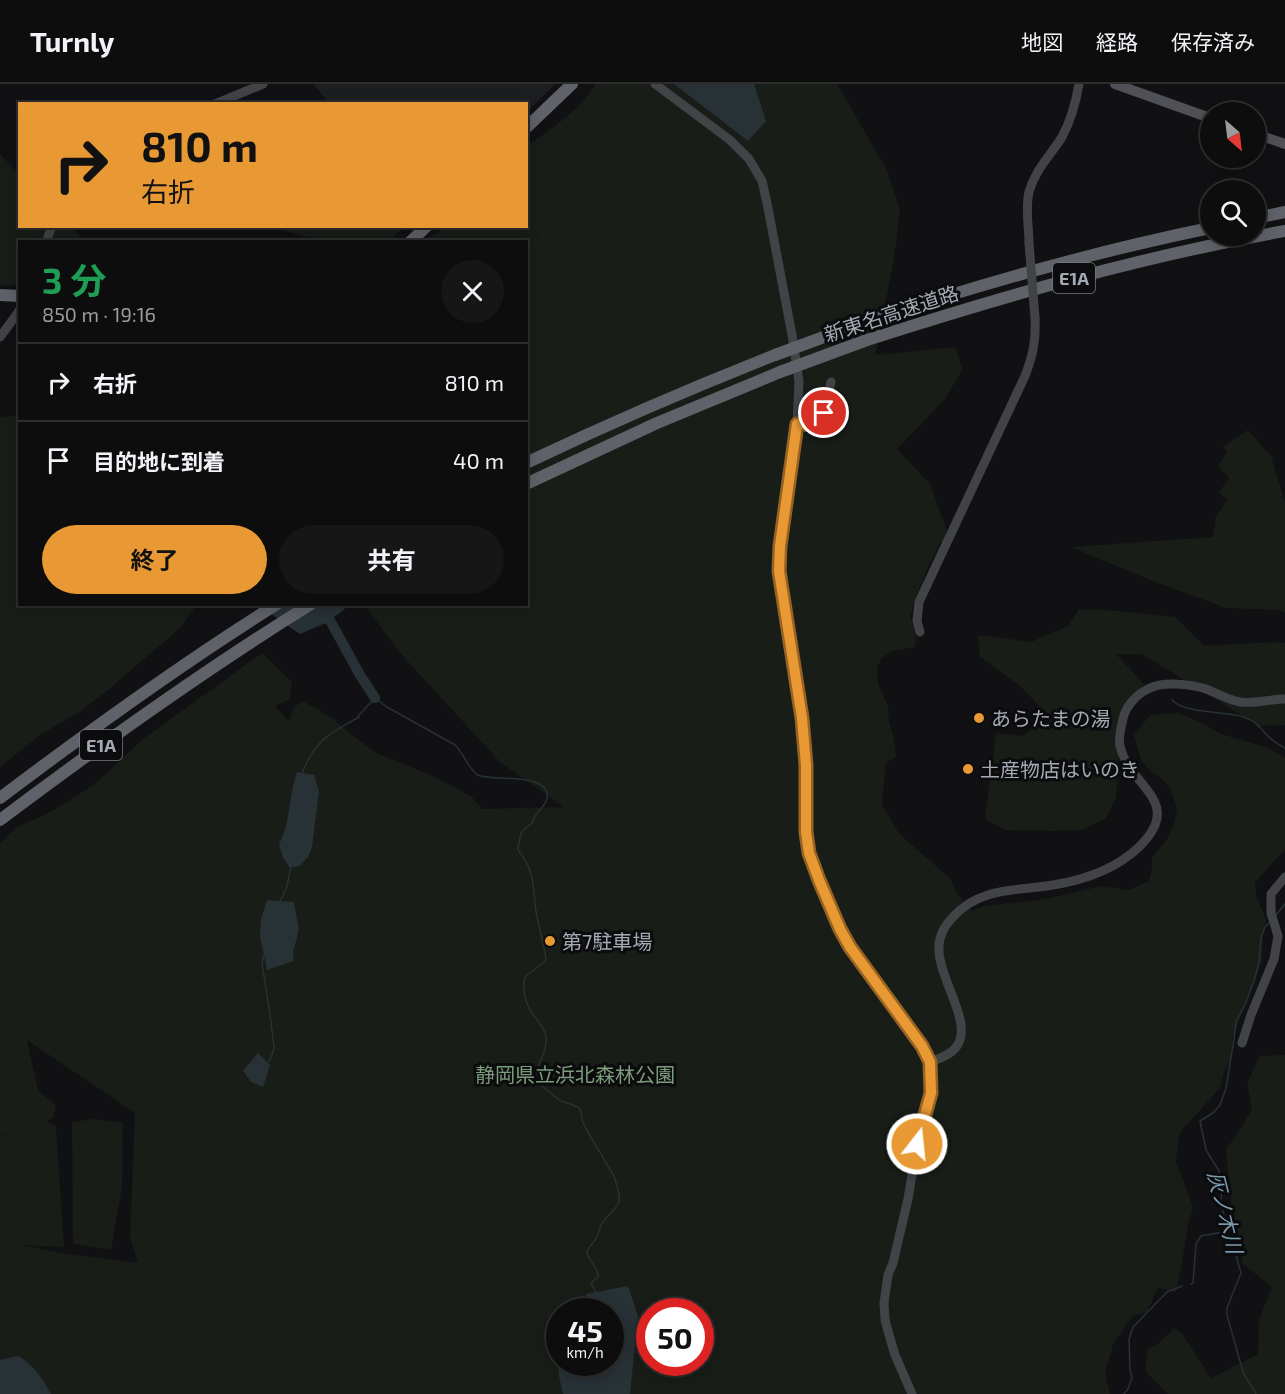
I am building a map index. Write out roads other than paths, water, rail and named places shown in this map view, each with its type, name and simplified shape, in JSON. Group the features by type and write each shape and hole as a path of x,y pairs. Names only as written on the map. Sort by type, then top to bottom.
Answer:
{"highway":[{"path":"528,126 572,84"},
{"path":"1266,216 1285,212"},
{"path":"412,240 425,228"},
{"name":"新東名高速道路","path":"528,462 658,402 862,323 933,299 1102,252 1200,230"},
{"name":"新東名高速道路","path":"528,483 657,423 780,372 867,340 1016,294 1107,269 1285,231"},
{"path":"0,295 18,296"},
{"name":"E1A","path":"0,798 89,731 194,657 274,606"},
{"name":"E1A","path":"0,820 101,745 204,673 308,606"}],"main road":[{"path":"1115,84 1200,114"},
{"path":"1266,137 1285,144"}],"street":[{"path":"220,102 263,84"},
{"path":"655,84 730,140 749,159 762,181 767,203 799,381 797,424 780,546 779,571 802,718 806,765 806,832 809,853 845,938 922,1046 930,1062 931,1093 917,1144 908,1199 885,1291 885,1320 912,1394"},
{"path":"920,632 917,621 921,597 1035,348 1036,329 1027,210 1029,194 1042,163 1059,141 1068,124 1079,84"},
{"path":"0,337 18,312"},
{"path":"797,424 813,425 822,420 831,382"},
{"path":"930,1062 951,1053 960,1040 958,1012 943,969 938,945 944,929 955,915 973,901 990,894 1054,885 1103,871 1120,863 1138,849 1152,833 1157,811 1154,799 1124,758 1120,745 1124,714 1132,701 1147,689 1172,683 1203,688 1239,702 1285,699"},
{"path":"1242,1043 1274,959 1278,936 1271,913 1271,894 1285,878"}],"waterway":[{"path":"322,606 375,698"},
{"path":"302,773 318,745 331,733 359,717 375,698 455,745 478,775 531,781 540,784 546,790 546,802 533,822 522,832 518,850 524,857 530,872 546,958 525,977 524,991 530,1009 546,1037 536,1078 559,1100 578,1107 581,1111 586,1129 614,1176 618,1190 618,1204 603,1222 587,1252 598,1277 591,1283 596,1293"},
{"path":"1172,700 1186,708 1236,715 1248,719 1285,748"},
{"path":"280,902 287,886 291,866"},
{"name":"灰ノ木川","path":"1276,915 1285,904"},
{"name":"灰ノ木川","path":"1256,1394 1243,1372 1227,1315 1227,1308 1241,1273 1235,1248 1237,1239 1224,1215 1219,1171 1206,1150 1200,1121 1213,1113 1220,1105 1226,1088 1236,1021 1254,981 1259,962 1261,938 1269,923"},
{"path":"264,955 262,963 274,1048 267,1064"},
{"path":"1191,1284 1193,1283 1196,1244 1201,1236 1224,1232 1231,1227"},
{"path":"1124,1394 1132,1378 1129,1339 1133,1327 1167,1292 1182,1286"}],"place":[{"name":"あらたまの湯","path":"979,718"},
{"name":"土産物店はいのき","path":"968,769"},
{"name":"第7駐車場","path":"550,941"}],"park label":[{"name":"静岡県立浜北森林公園","path":"575,1074"}]}
